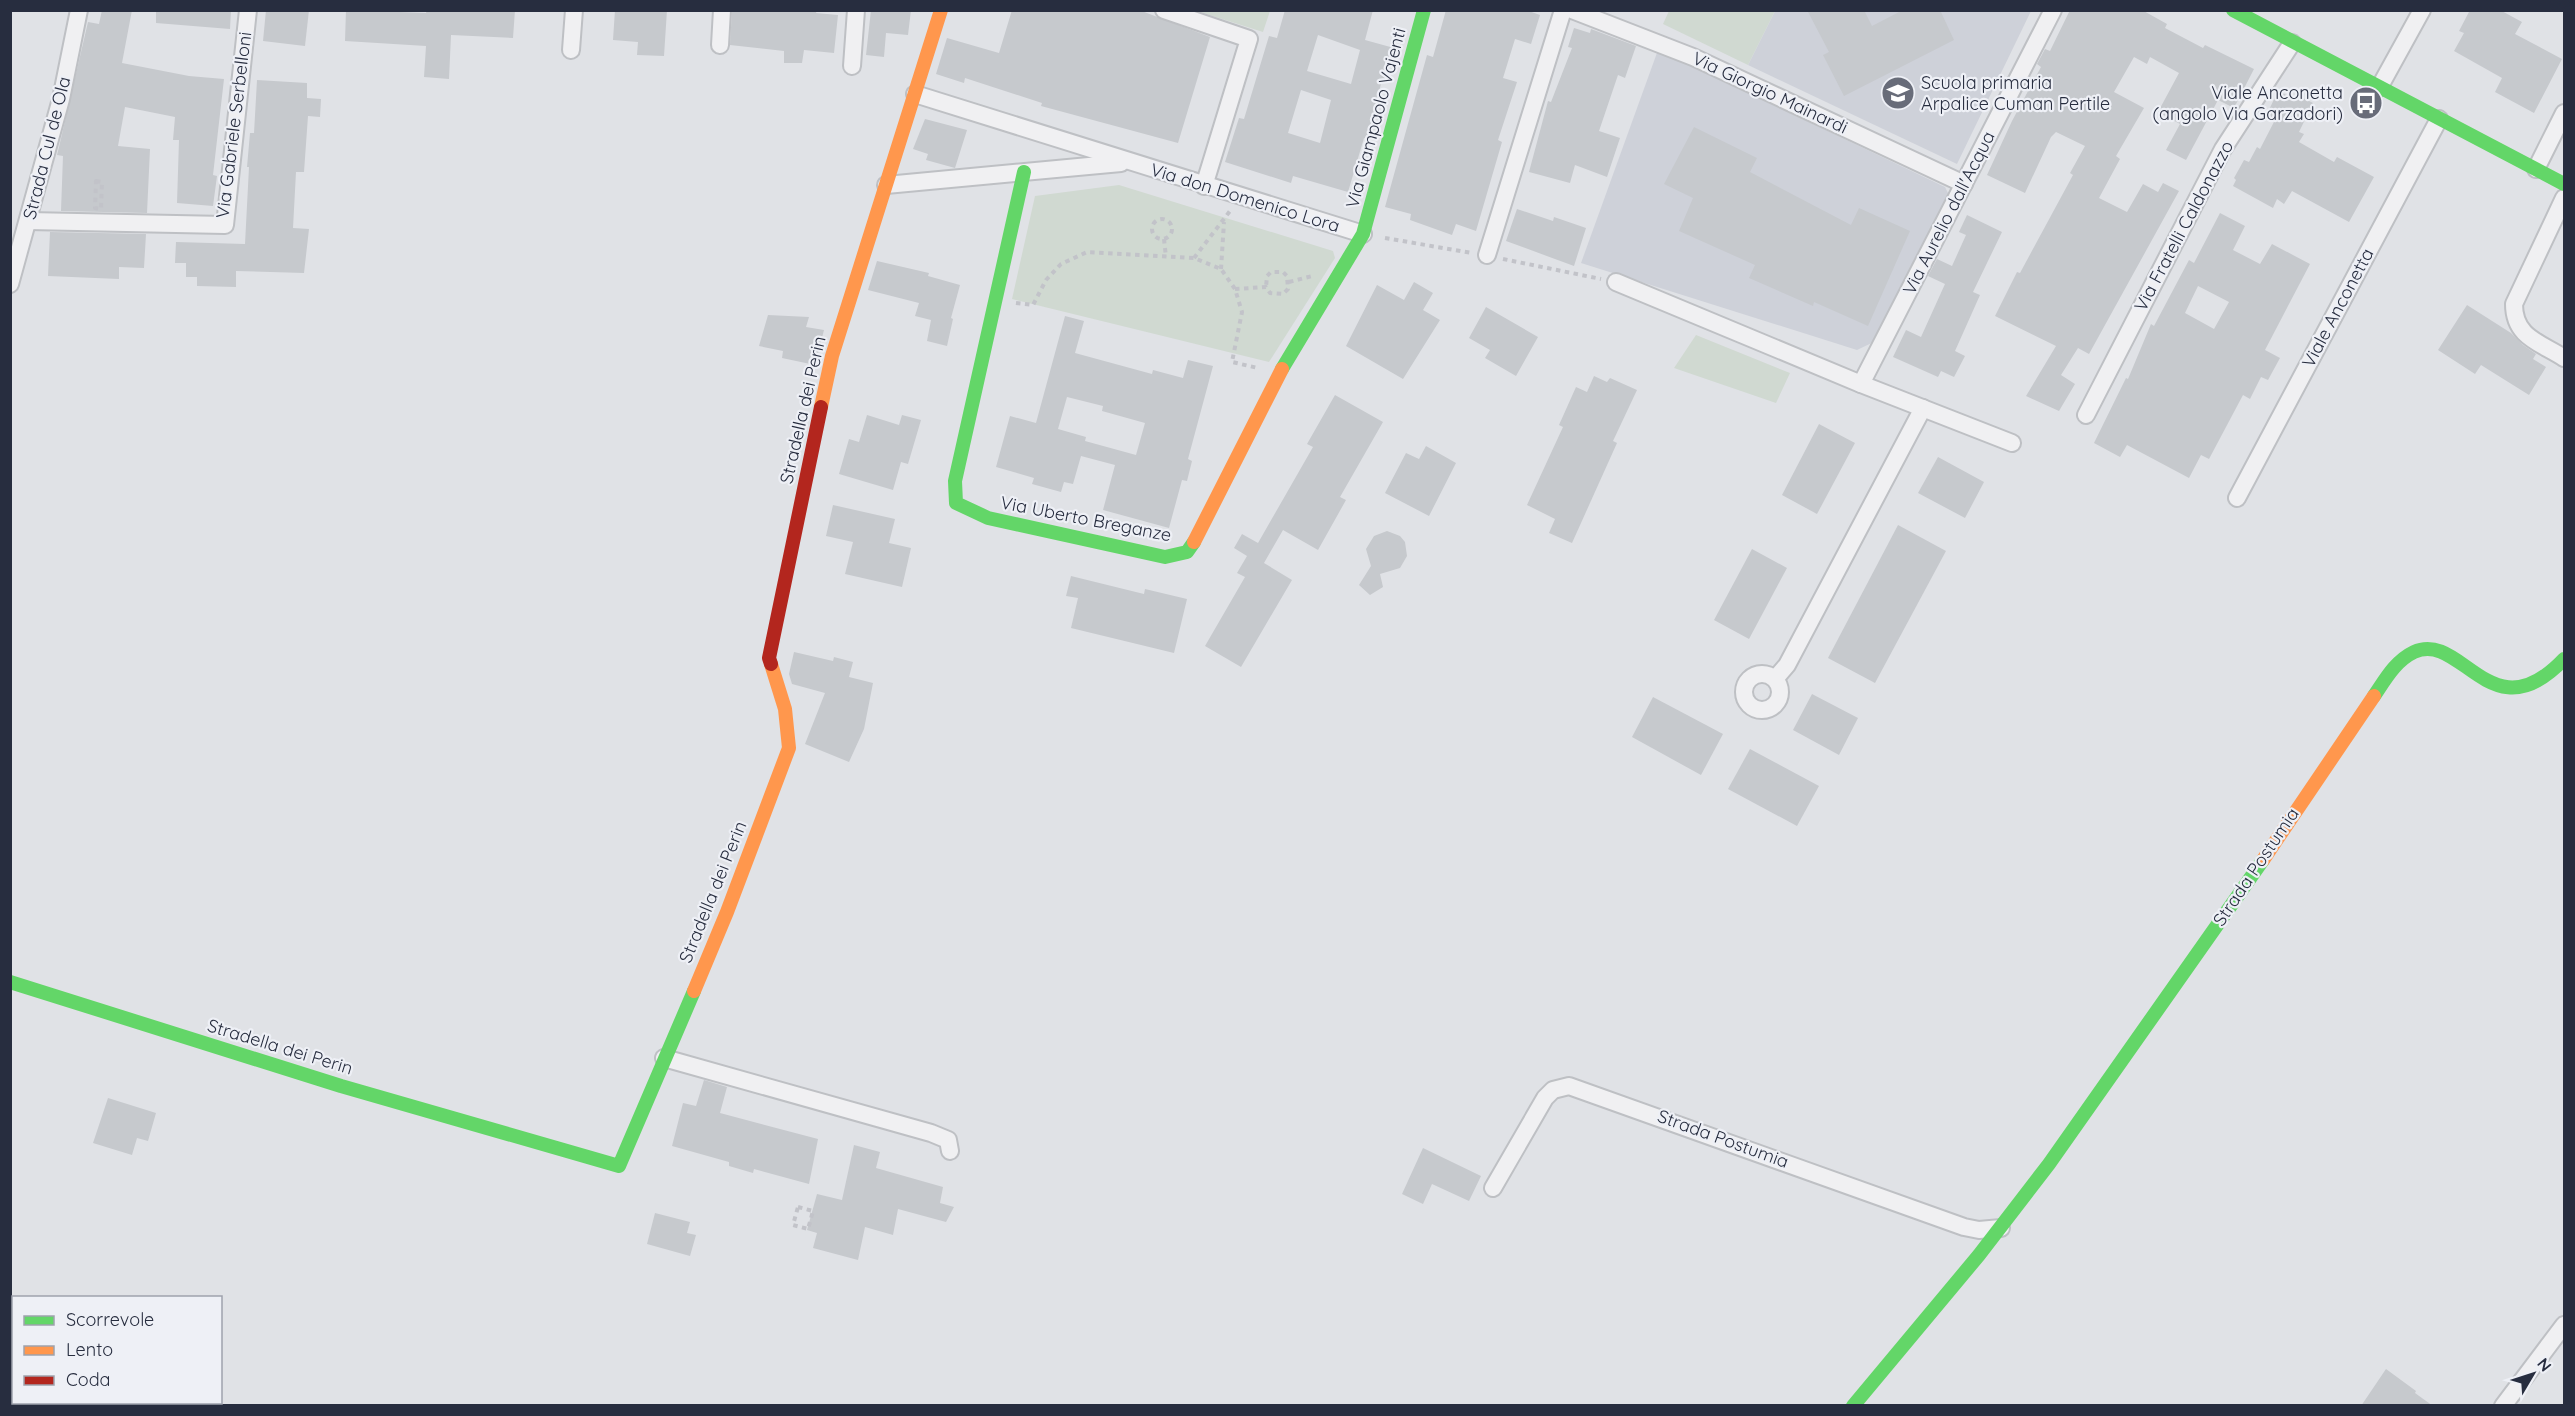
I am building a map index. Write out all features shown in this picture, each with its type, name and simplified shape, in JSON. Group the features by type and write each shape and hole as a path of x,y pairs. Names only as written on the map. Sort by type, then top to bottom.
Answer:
{"street":[{"name":"Strada Cul de Ola","path":"10,284 61,99 79,10"},
{"name":"Via Gabriele Serbelloni","path":"28,221 225,225 248,10"},
{"path":"571,50 574,10"},
{"path":"720,45 722,10"},
{"path":"852,66 856,10"},
{"name":"Stradella dei Perin","path":"10,981 341,1086 619,1166 727,912 789,748 785,709 769,658 832,356 941,10"},
{"path":"1164,10 1249,39 1204,186"},
{"name":"Via Giampaolo Vajenti","path":"1363,234 1424,10"},
{"path":"1487,255 1563,10"},
{"name":"Via Giorgio Mainardi","path":"1572,10 1693,57 1964,184"},
{"name":"Via Aurelio dall'Acqua","path":"1861,384 2054,10"},
{"path":"2233,10 2292,43 2565,184"},
{"path":"2379,88 2422,10"},
{"name":"Via Fratelli Caldonazzo","path":"2086,415 2223,149 2292,43"},
{"name":"Via don Domenico Lora","path":"915,94 1126,162 1363,234"},
{"path":"2536,169 2565,113"},
{"name":"Viale Anconetta","path":"2236,498 2439,119"},
{"name":"Via don Domenico Lora","path":"886,185 1126,162"},
{"name":"Via Uberto Breganze","path":"1024,171 955,481 956,503 988,518 1165,557 1187,552 1201,533 1279,373 1363,234"},
{"path":"2565,198 2514,304 2514,319 2519,330 2565,358"},
{"path":"1616,282 1861,384 2012,443"},
{"path":"1775,679 1787,664 1923,408"},
{"name":"Strada Postumia","path":"1853,1406 1889,1358 1941,1303 2001,1228 2121,1065 2393,668 2408,654 2426,648 2437,650 2496,686 2518,690 2540,683 2565,659"},
{"path":"664,1058 931,1133 948,1140 950,1151"},
{"name":"Strada Postumia","path":"1493,1188 1545,1098 1553,1090 1569,1086 1964,1227 1979,1230 2001,1228"},
{"path":"2502,1406 2565,1325"}],"path":[{"path":"96,181 102,182 102,191 101,209 95,208 96,181"},
{"path":"1194,258 1230,211 1244,214 1248,200"},
{"path":"1163,219 1168,221 1172,229 1171,234 1164,239 1155,236 1152,227 1158,220 1163,219"},
{"path":"1221,269 1224,220"},
{"path":"1164,239 1166,257"},
{"path":"994,301 1033,305 1046,280 1061,264 1087,252 1194,258 1221,269 1235,289 1242,312 1232,362 1279,373"},
{"path":"1271,272 1283,272 1287,276 1288,289 1283,294 1270,293 1266,287 1267,276 1271,272"},
{"path":"1235,289 1266,287"},
{"path":"798,1207 813,1211 808,1229 793,1225 798,1207"}],"shaded area":[{"path":"1669,10 1775,11 1748,65 1663,24"},
{"path":"1197,11 1270,11 1263,32"},
{"name":"Scuola primaria Arpalice Cuman Pertile","path":"1775,11 2031,11 1957,164 1748,65"},
{"path":"1658,50 1945,187 1949,195 1882,338 1857,350 1581,263"},
{"path":"1119,185 1333,251 1335,258 1269,362 1012,299 1035,196"},
{"path":"1696,335 1790,373 1776,403 1674,368"}],"building":[{"path":"102,10 132,10 122,63 189,76 224,79 213,175 217,176 213,206 177,203 179,140 173,140 175,117 125,107 118,146 150,149 147,213 61,211 63,156 57,155 88,22 99,24"},
{"path":"156,10 231,10 230,29 156,23"},
{"path":"266,10 309,10 305,46 263,41"},
{"path":"346,10 426,13 427,10 515,10 513,38 451,35 449,79 424,77 426,46 345,41"},
{"path":"615,10 667,10 664,56 637,55 638,42 613,40"},
{"path":"732,10 817,10 816,13 838,15 834,53 804,50 802,63 784,63 784,51 730,45"},
{"path":"871,10 911,10 908,35 886,33 884,57 866,55"},
{"path":"1012,10 1139,10 1210,37 1178,143 1041,106 1042,103 965,78 964,83 936,74 947,38 999,53"},
{"path":"1285,10 1373,10 1365,40 1394,48 1385,80 1382,80 1367,139 1364,138 1348,192 1293,176 1291,183 1225,162 1239,118 1244,119 1269,36 1277,38","holes":["1318,35 1360,50 1351,84 1307,71","1301,90 1331,100 1320,143 1288,133"]},
{"path":"1446,10 1526,10 1540,15 1531,44 1515,39 1503,78 1517,82 1498,140 1502,142 1476,231 1456,224 1452,235 1410,220 1411,214 1385,207 1427,55 1433,57"},
{"path":"1807,10 1864,10 1872,26 1903,10 1940,10 1954,40 1844,96 1823,55 1829,52"},
{"path":"2070,10 2142,10 2167,24 2165,28 2203,48 2205,45 2254,69 2234,108 2218,100 2186,160 2166,150 2180,124 2158,112 2179,73 2150,57 2147,64 2134,57 2114,92 2144,108 2116,156 2120,159 2099,198 2127,212 2143,184 2158,192 2163,183 2179,191 2089,354 2078,348 2061,375 2075,384 2059,411 2026,396 2056,346 1995,316 2017,272 2020,273 2073,175 2070,173 2085,146 2056,132 2051,137 2025,193 1987,175 2041,67 2037,64 2045,49 2050,51"},
{"path":"2470,10 2500,10 2522,22 2515,34 2562,59 2534,113 2495,92 2502,78 2454,51 2464,33 2459,31"},
{"path":"1574,28 1590,33 1591,29 1636,46 1625,78 1618,75 1599,131 1620,138 1607,177 1575,165 1570,183 1529,172 1548,101 1551,102 1572,48 1568,47"},
{"path":"257,80 307,83 307,98 321,99 320,117 308,116 304,172 296,172 293,228 309,229 304,273 236,271 236,287 197,286 197,277 186,277 186,263 175,263 176,242 245,244 249,167 247,167 250,133 254,133"},
{"path":"2278,91 2295,99 2297,95 2313,103 2299,132 2304,134 2299,142 2334,162 2337,157 2374,177 2349,222 2292,191 2284,204 2277,199 2273,208 2233,186 2236,180 2234,178 2244,160 2249,162 2257,147 2260,149 2275,120 2266,116"},
{"path":"925,119 967,130 955,168 926,160 928,154 913,149"},
{"path":"1694,127 1757,158 1750,172 1851,225 1859,208 1910,231 1868,326 1814,302 1813,306 1749,278 1755,265 1679,231 1693,198 1664,184"},
{"path":"1517,209 1553,221 1554,217 1586,228 1574,266 1506,241"},
{"path":"2220,213 2245,226 2233,250 2260,264 2272,244 2310,264 2265,350 2280,358 2268,380 2261,377 2250,399 2243,395 2209,459 2201,455 2189,478 2127,445 2120,457 2094,443 2126,378 2128,379 2151,324 2154,326 2189,260 2194,263","holes":["2198,286 2229,302 2214,329 2185,313"]},
{"path":"1967,215 2002,232 1973,292 1980,295 1955,351 1965,356 1954,377 1941,371 1938,377 1893,357 1906,330 1921,337 1945,284 1928,276 1937,259 1952,266 1966,235 1959,232"},
{"path":"50,232 146,234 144,268 119,267 119,279 48,276"},
{"path":"877,261 929,273 928,276 960,285 951,318 953,319 947,346 927,341 931,320 915,316 919,303 868,290"},
{"path":"1414,282 1433,293 1423,310 1440,320 1403,379 1346,346 1377,285 1404,300"},
{"path":"2467,305 2511,333 2536,354 2533,359 2546,367 2529,395 2481,365 2475,374 2438,350"},
{"path":"1486,307 1538,337 1516,376 1485,358 1490,350 1469,338"},
{"path":"768,315 809,317 806,327 824,330 815,365 782,358 783,351 759,346"},
{"path":"1065,316 1084,321 1075,353 1152,374 1153,370 1183,378 1188,360 1213,366 1188,459 1192,461 1187,481 1182,480 1169,528 1103,510 1115,465 1081,456 1073,484 1064,482 1061,492 1032,484 1034,478 996,467 1010,416 1036,423","holes":["1067,397 1103,406 1102,411 1145,423 1136,455 1085,441 1086,437 1058,429"]},
{"path":"1594,376 1607,382 1610,378 1637,390 1613,441 1617,443 1572,543 1549,533 1555,519 1527,505 1563,427 1559,425 1576,387 1587,392"},
{"path":"1335,395 1383,422 1340,497 1346,500 1318,550 1283,530 1264,563 1292,580 1241,667 1205,646 1245,577 1237,573 1247,556 1234,548 1242,534 1258,543 1313,447 1307,444"},
{"path":"867,415 899,425 902,415 921,420 908,464 901,462 893,490 839,474 849,439 859,442"},
{"path":"1819,424 1855,443 1817,514 1782,495"},
{"path":"1426,446 1456,463 1429,516 1385,493 1406,453 1419,459"},
{"path":"1938,457 1984,482 1965,518 1918,493"},
{"path":"833,505 895,519 889,543 911,548 902,587 845,574 853,542 826,536"},
{"path":"1898,525 1946,551 1875,683 1828,658"},
{"path":"1387,531 1400,536 1405,542 1407,556 1400,568 1380,574 1383,587 1370,595 1359,585 1371,566 1366,549 1374,536"},
{"path":"1752,549 1787,568 1749,639 1714,620"},
{"path":"1071,576 1144,594 1145,589 1187,599 1174,653 1071,628 1078,598 1066,596"},
{"path":"794,652 833,661 834,657 853,662 849,677 873,683 864,729 849,762 805,744 825,693 792,684 789,674"},
{"path":"1812,694 1858,718 1839,755 1793,730"},
{"path":"1653,697 1723,734 1701,775 1632,737"},
{"path":"1750,749 1819,786 1797,826 1728,789"},
{"path":"704,1080 727,1087 720,1113 818,1139 809,1184 754,1169 753,1173 729,1166 729,1162 672,1146 683,1103 696,1106"},
{"path":"108,1098 156,1113 148,1141 137,1138 132,1155 93,1143"},
{"path":"854,1145 880,1152 876,1168 943,1187 940,1203 954,1207 946,1222 898,1209 893,1235 865,1227 858,1260 813,1248 817,1233 807,1230 817,1194 842,1200"},
{"path":"1423,1148 1481,1176 1469,1201 1432,1184 1423,1204 1402,1194"},
{"path":"655,1213 690,1222 687,1233 696,1235 690,1256 647,1244"},
{"path":"2386,1369 2416,1391 2415,1393 2433,1406 2361,1406"}],"traffic: fast":[{"path":"1282,369 1363,234 1424,10"},
{"path":"2233,10 2564,184"},
{"path":"1024,172 955,481 956,503 988,518 1165,557 1187,552 1194,542"},
{"path":"2374,696 2386,677 2414,652 2431,649 2447,655 2497,685 2517,687 2539,680 2564,659"},
{"path":"1853,1406 1979,1255 2049,1164 2263,860"},
{"path":"10,982 341,1086 619,1166 694,991"}],"traffic: slow":[{"path":"821,407 832,356 941,10"},
{"path":"1194,542 1282,369"},
{"path":"694,991 727,912 789,748 785,709 771,664"},
{"path":"2263,860 2374,696"}],"traffic: jam":[{"path":"771,664 769,658 821,407"}],"place":[{"name":"Scuola primaria Arpalice Cuman Pertile","path":"1898,93"},
{"name":"Viale Anconetta (angolo Via Garzadori)","path":"2366,103"}]}
